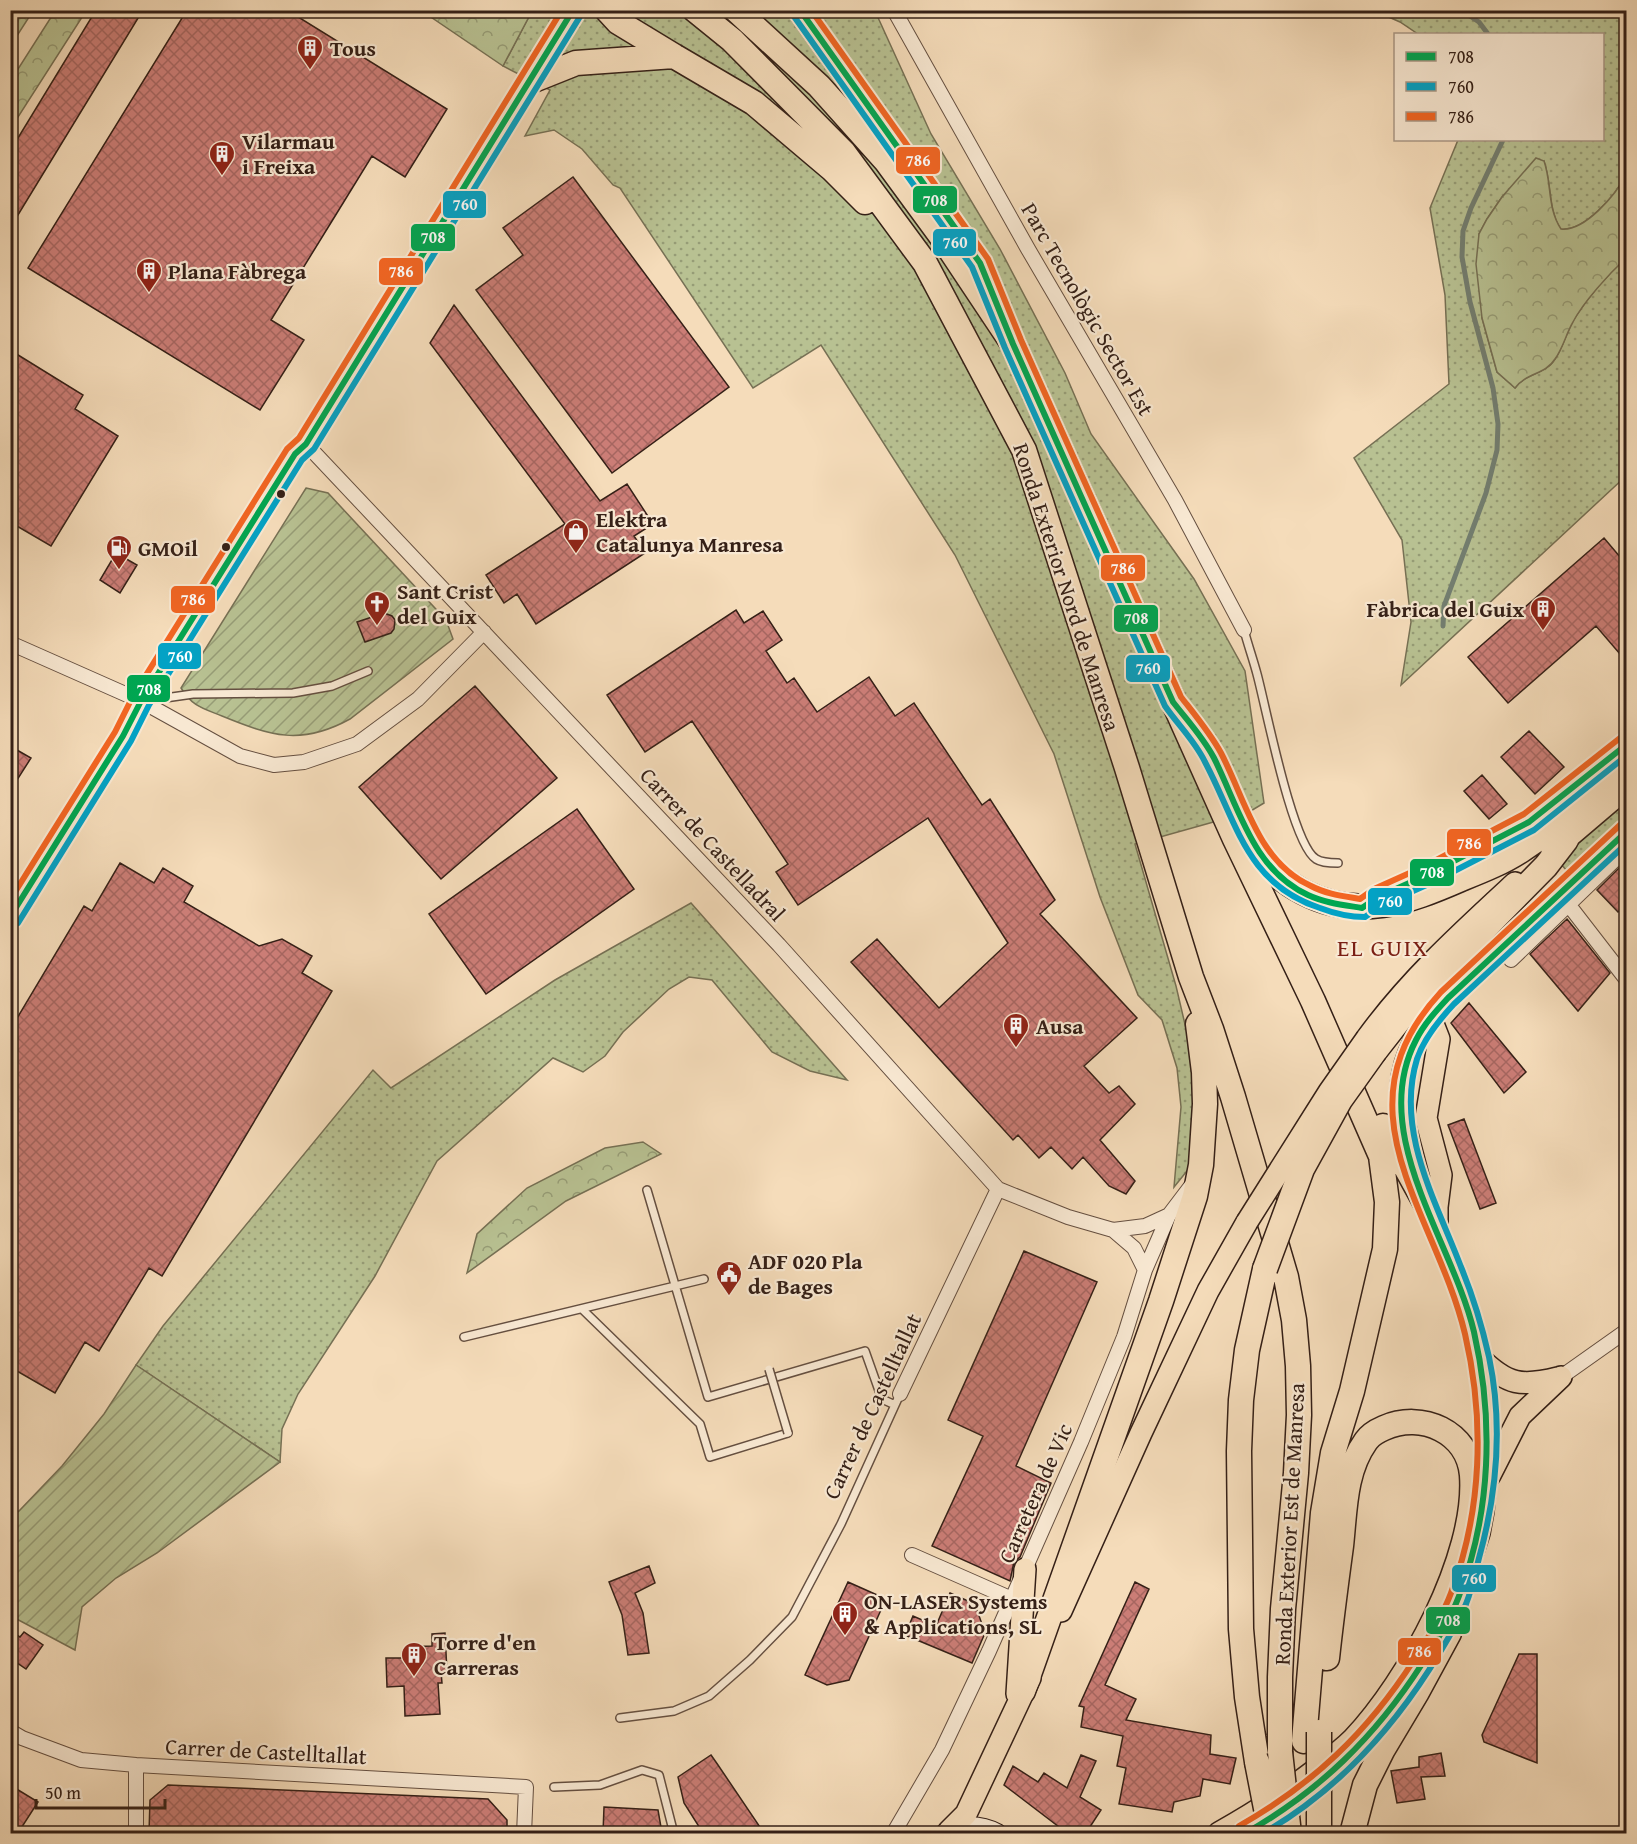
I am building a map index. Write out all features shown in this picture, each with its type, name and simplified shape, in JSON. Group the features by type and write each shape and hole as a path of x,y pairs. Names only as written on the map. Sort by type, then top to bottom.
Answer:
{"highway":[{"path":"607,10 618,22 754,103 832,168 925,263"},
{"name":"Ronda Exterior Nord de Manresa","path":"695,10 732,40 844,153 925,263 1024,450 1127,768 1191,977"},
{"name":"Ronda Exterior Nord de Manresa","path":"736,10 819,86 886,161 941,236 1013,344 1234,839 1313,1000"},
{"path":"800,10 980,263 1013,344"},
{"path":"531,81 576,63 674,56"},
{"path":"1173,702 1209,750 1250,841 1262,859 1276,875 1293,887 1313,898 1335,905 1362,908 1389,905 1427,894 1513,855 1626,774"},
{"path":"1271,1833 1247,1696 1241,1629 1239,1451 1240,1400 1247,1350 1265,1269 1302,1169 1371,1045 1546,866 1566,840"},
{"path":"1019,1699 1178,1253 1195,1196 1201,1165 1205,1104 1204,1072 1191,977"},
{"name":"Ronda Exterior Est de Manresa","path":"1191,977 1233,1097 1286,1277 1294,1320 1299,1415 1283,1609 1280,1677 1280,1752 1289,1833"},
{"path":"1313,1000 1426,1204"},
{"name":"Ronda Exterior Est de Manresa","path":"1310,1833 1312,1737 1323,1513 1333,1453 1352,1391 1385,1249 1387,1202 1382,1156 1313,1000"},
{"path":"1220,1833 1282,1797 1353,1740 1378,1710 1436,1618 1462,1546 1469,1513 1472,1474 1463,1448 1454,1437 1420,1422 1394,1424 1378,1431 1367,1439 1351,1467 1312,1737 1319,1833"},
{"path":"1352,1833 1365,1785 1449,1633 1455,1607"}],"main road":[{"path":"1566,840 1626,788"},
{"path":"1243,1833 1291,1806 1329,1774 1381,1722 1417,1672 1455,1607 1479,1533 1488,1455 1487,1400 1480,1358 1464,1296 1426,1204 1404,1132 1400,1100 1408,1055 1430,1016 1530,919 1626,832"},
{"path":"1430,1016 1439,1039 1438,1058 1426,1118 1441,1175 1437,1228"},
{"path":"947,1832 966,1814 1208,1291 1247,1222 1329,1092 1371,1045"},
{"path":"1480,1358 1494,1372 1507,1380 1522,1384 1561,1377"},
{"path":"1485,1484 1520,1416 1561,1377"},
{"path":"1019,1699 1026,1569"},
{"path":"947,1832 971,1827 997,1833"}],"street":[{"path":"10,918 123,736 141,701 295,454 306,444 573,10"},
{"name":"Parc Tecnològic Sector Est","path":"894,10 1028,249 1175,500 1244,630"},
{"name":"Carrer de Castelladral","path":"306,444 779,945 998,1189 1068,1217 1113,1230 1145,1226 1169,1215"},
{"path":"10,643 141,701 240,756 274,765 304,762 357,744 418,699 484,632"},
{"path":"1511,960 1626,849"},
{"path":"1568,904 1626,979"},
{"name":"Carretera de Vic","path":"893,1833 942,1750 1026,1569 1124,1337 1144,1270 1169,1215 1193,1183 1201,1165"},
{"name":"Carrer de Castelltallat","path":"897,1399 998,1189"},
{"name":"Carrer de Castelladral","path":"1113,1230 1134,1248 1144,1270"},
{"path":"1561,1377 1626,1331"},
{"path":"912,1555 1012,1599"},
{"name":"Carrer de Castelltallat","path":"10,1731 22,1738 81,1760 526,1787 524,1833"},
{"path":"136,1765 136,1833"}],"lane":[{"path":"1244,630 1282,777 1305,846 1315,859 1338,863"},
{"path":"141,701 193,694 293,693 332,686 368,671"},
{"path":"1362,908 1378,897 1427,875 1529,822 1626,746"},
{"path":"647,1190 708,1397 865,1351 882,1399 897,1399"},
{"path":"464,1337 704,1279"},
{"path":"582,1309 700,1424 710,1457 788,1433 770,1369"},
{"name":"Carrer de Castelltallat","path":"620,1718 674,1711 709,1696 750,1660 792,1617 841,1524 897,1399"},
{"path":"554,1787 600,1785 642,1770 659,1775 674,1833"}],"green space":[{"path":"10,11 33,11 11,45"},
{"path":"55,11 86,11 11,128 11,80"},
{"path":"422,11 532,11 503,66"},
{"path":"532,11 875,11 931,134 1000,249 1065,373 1091,434 1194,579 1245,671 1264,803 1249,812 1135,844 1176,986 1191,1050 1198,1113 1191,1166 1174,1187 1181,1107 1177,1068 1162,1020 1138,995 1100,897 1054,754 955,555 821,345 753,388 620,188 613,185 582,149 554,130 525,136 550,90 503,66"},
{"path":"1375,11 1626,11 1626,175 1621,183 1607,202 1589,219 1579,225 1560,229 1554,213 1544,161 1502,197 1479,234 1482,318 1497,372 1515,388 1524,379 1553,362 1579,311 1626,258 1626,476 1401,685 1411,622 1402,540 1354,458 1449,384 1445,295 1430,208 1458,141 1604,141 1604,33 1416,33 1400,22"},
{"path":"1536,158 1544,161 1554,213 1561,229 1579,225 1589,219 1607,202 1626,175 1626,258 1577,314 1558,355 1551,364 1525,379 1515,388 1497,372 1482,318 1476,264 1479,234 1487,219 1502,197"},
{"path":"306,488 328,493 446,620 453,639 350,719 316,733 286,735 256,729 203,709 194,703 181,688"},
{"path":"1626,747 1626,847 1582,887 1531,832"},
{"path":"691,903 847,1080 810,1071 772,1052 712,980 689,977 669,989 623,1032 605,1056 583,1072 553,1058 437,1161 375,1276 298,1394 282,1429 280,1462 136,1365 163,1326 373,1070 391,1088 555,980"},
{"path":"643,1142 661,1154 566,1201 467,1273 477,1234 527,1188 605,1148"},
{"path":"136,1365 280,1462 157,1553 116,1578 82,1607 75,1650 11,1616 11,1516 19,1511 62,1466 104,1414"}],"building":[{"path":"96,10 143,10 10,228 10,151"},
{"path":"187,10 287,10 447,109 405,177 372,156 271,320 304,340 260,410 28,268"},
{"path":"573,177 729,387 612,473 476,290 523,255 503,228"},
{"path":"454,305 600,501 627,484 653,524 634,536 645,553 536,624 517,594 504,603 486,575 565,524 430,343"},
{"path":"10,350 83,395 75,409 118,436 51,546 10,522"},
{"name":"Fàbrica del Guix","path":"1604,538 1626,564 1626,661 1596,626 1508,703 1468,657"},
{"path":"116,553 137,565 120,593 100,580"},
{"path":"736,610 744,623 763,611 782,640 766,651 787,683 794,678 817,712 869,677 895,716 914,703 982,805 990,799 1055,900 1040,914 1137,1018 1084,1066 1109,1093 1119,1086 1135,1104 1100,1140 1135,1181 1126,1194 1109,1186 1083,1157 1072,1169 1051,1147 1039,1158 1018,1135 1013,1140 851,962 877,939 939,1008 1008,943 928,818 798,905 776,872 788,864 692,721 645,752 607,695"},
{"name":"Sant Crist del Guix","path":"384,613 395,620 394,629 391,633 365,642 357,622"},
{"path":"475,686 557,778 441,879 359,787"},
{"path":"1529,731 1564,767 1535,794 1501,757"},
{"path":"10,746 31,758 10,791"},
{"path":"1482,775 1507,804 1489,819 1464,791"},
{"path":"577,809 634,889 486,994 429,914"},
{"path":"1626,861 1626,905 1618,912 1597,890"},
{"path":"120,863 154,883 163,868 193,886 184,902 259,946 282,939 312,956 302,973 332,991 162,1276 149,1268 99,1351 85,1342 55,1393 10,1367 10,1030 84,906 92,911"},
{"path":"1567,919 1610,973 1578,1011 1530,954"},
{"path":"1469,1003 1526,1072 1504,1093 1451,1023"},
{"path":"1464,1119 1496,1203 1480,1209 1448,1125"},
{"path":"1024,1251 1097,1282 1016,1466 1051,1483 1020,1557 1014,1562 1010,1581 932,1546 983,1436 948,1420"},
{"path":"649,1566 655,1583 635,1593 643,1613 649,1653 628,1655 622,1615 609,1582"},
{"name":"ON-LASER Systems & Applications, SL","path":"848,1582 886,1599 849,1680 827,1685 805,1675"},
{"path":"1135,1582 1149,1589 1105,1685 1136,1699 1126,1720 1211,1735 1210,1754 1236,1758 1230,1784 1203,1779 1200,1796 1174,1802 1172,1812 1119,1804 1126,1768 1117,1766 1123,1736 1081,1727 1084,1707 1079,1706"},
{"path":"950,1593 975,1604 985,1633 972,1663 905,1635 913,1616 936,1626"},
{"path":"10,1631 20,1637 24,1632 43,1645 26,1669 10,1658"},
{"name":"Torre d'en Carreras","path":"445,1633 447,1672 441,1672 442,1683 438,1683 440,1714 405,1716 404,1686 387,1687 386,1658 406,1658 405,1647 432,1646 432,1634"},
{"path":"1519,1654 1537,1654 1537,1763 1484,1742 1482,1735"},
{"path":"1441,1753 1445,1776 1421,1777 1425,1799 1397,1803 1391,1771 1419,1767 1419,1757"},
{"path":"711,1755 764,1833 703,1833 684,1803 678,1777"},
{"path":"1081,1755 1096,1761 1080,1797 1101,1810 1086,1833 1067,1833 1004,1785 1013,1766 1038,1782 1044,1773 1067,1788"},
{"path":"10,1785 38,1802 18,1833 10,1833"},
{"path":"168,1785 488,1799 507,1820 507,1833 149,1833 150,1800"},
{"path":"604,1807 658,1810 662,1833 603,1833"}],"waterway":[{"path":"1461,10 1479,22 1487,33"},
{"path":"1443,626 1444,606 1486,493 1497,450 1498,424 1493,388 1470,302 1462,257 1463,231 1471,208 1503,141"}],"transit line":[{"name":"786","path":"10,900 115,732 133,696 287,449 299,438 562,10"},
{"name":"708","path":"10,917 123,736 141,701 295,454 306,444 573,10"},
{"name":"708","path":"800,10 980,263 1013,344 1173,702 1210,750 1240,817 1261,854 1289,884 1321,900 1362,908 1378,897 1427,875 1529,822 1626,745"},
{"name":"786","path":"811,10 988,259 1021,340 1181,697 1221,753 1246,810 1266,846 1278,862 1311,886 1360,899 1374,889 1423,867 1524,814 1620,738"},
{"name":"760","path":"18,923 131,741 149,705 302,460 314,449 581,15"},
{"name":"760","path":"793,15 972,267 1005,348 1165,706 1201,754 1247,848 1275,884 1295,897 1320,908 1365,917 1382,905 1431,883 1534,830 1626,756"},
{"name":"786","path":"1239,1826 1291,1793 1337,1755 1377,1711 1414,1660 1443,1611 1461,1562 1469,1530 1474,1498 1478,1432 1471,1366 1465,1334 1451,1289 1401,1162 1393,1120 1395,1078 1410,1036 1441,992 1620,825"},
{"name":"708","path":"1244,1834 1297,1800 1321,1781 1365,1739 1385,1715 1422,1664 1451,1614 1470,1564 1478,1532 1486,1466 1486,1432 1485,1399 1474,1332 1463,1297 1419,1188 1407,1150 1401,1113 1404,1076 1416,1040 1426,1023 1448,998 1626,832"},
{"name":"760","path":"1262,1834 1312,1801 1356,1762 1376,1741 1412,1695 1444,1646 1466,1604 1490,1509 1497,1433 1489,1357 1473,1300 1421,1165 1411,1113 1412,1086 1417,1059 1432,1030 1454,1004 1626,844"}],"place":[{"name":"Tous","path":"310,71"},
{"name":"Vilarmau i Freixa","path":"222,177"},
{"name":"Plana Fàbrega","path":"149,294"},
{"name":"Elektra Catalunya Manresa","path":"576,555"},
{"name":"GMOil","path":"119,571"},
{"name":"Sant Crist del Guix","path":"377,627"},
{"name":"Fàbrica del Guix","path":"1543,632"},
{"name":"Ausa","path":"1016,1049"},
{"name":"ADF 020 Pla de Bages","path":"729,1297"},
{"name":"ON-LASER Systems & Applications, SL","path":"845,1637"},
{"name":"Torre d'en Carreras","path":"414,1678"}],"district":[{"name":"EL GUIX","path":"1383,947"}]}
